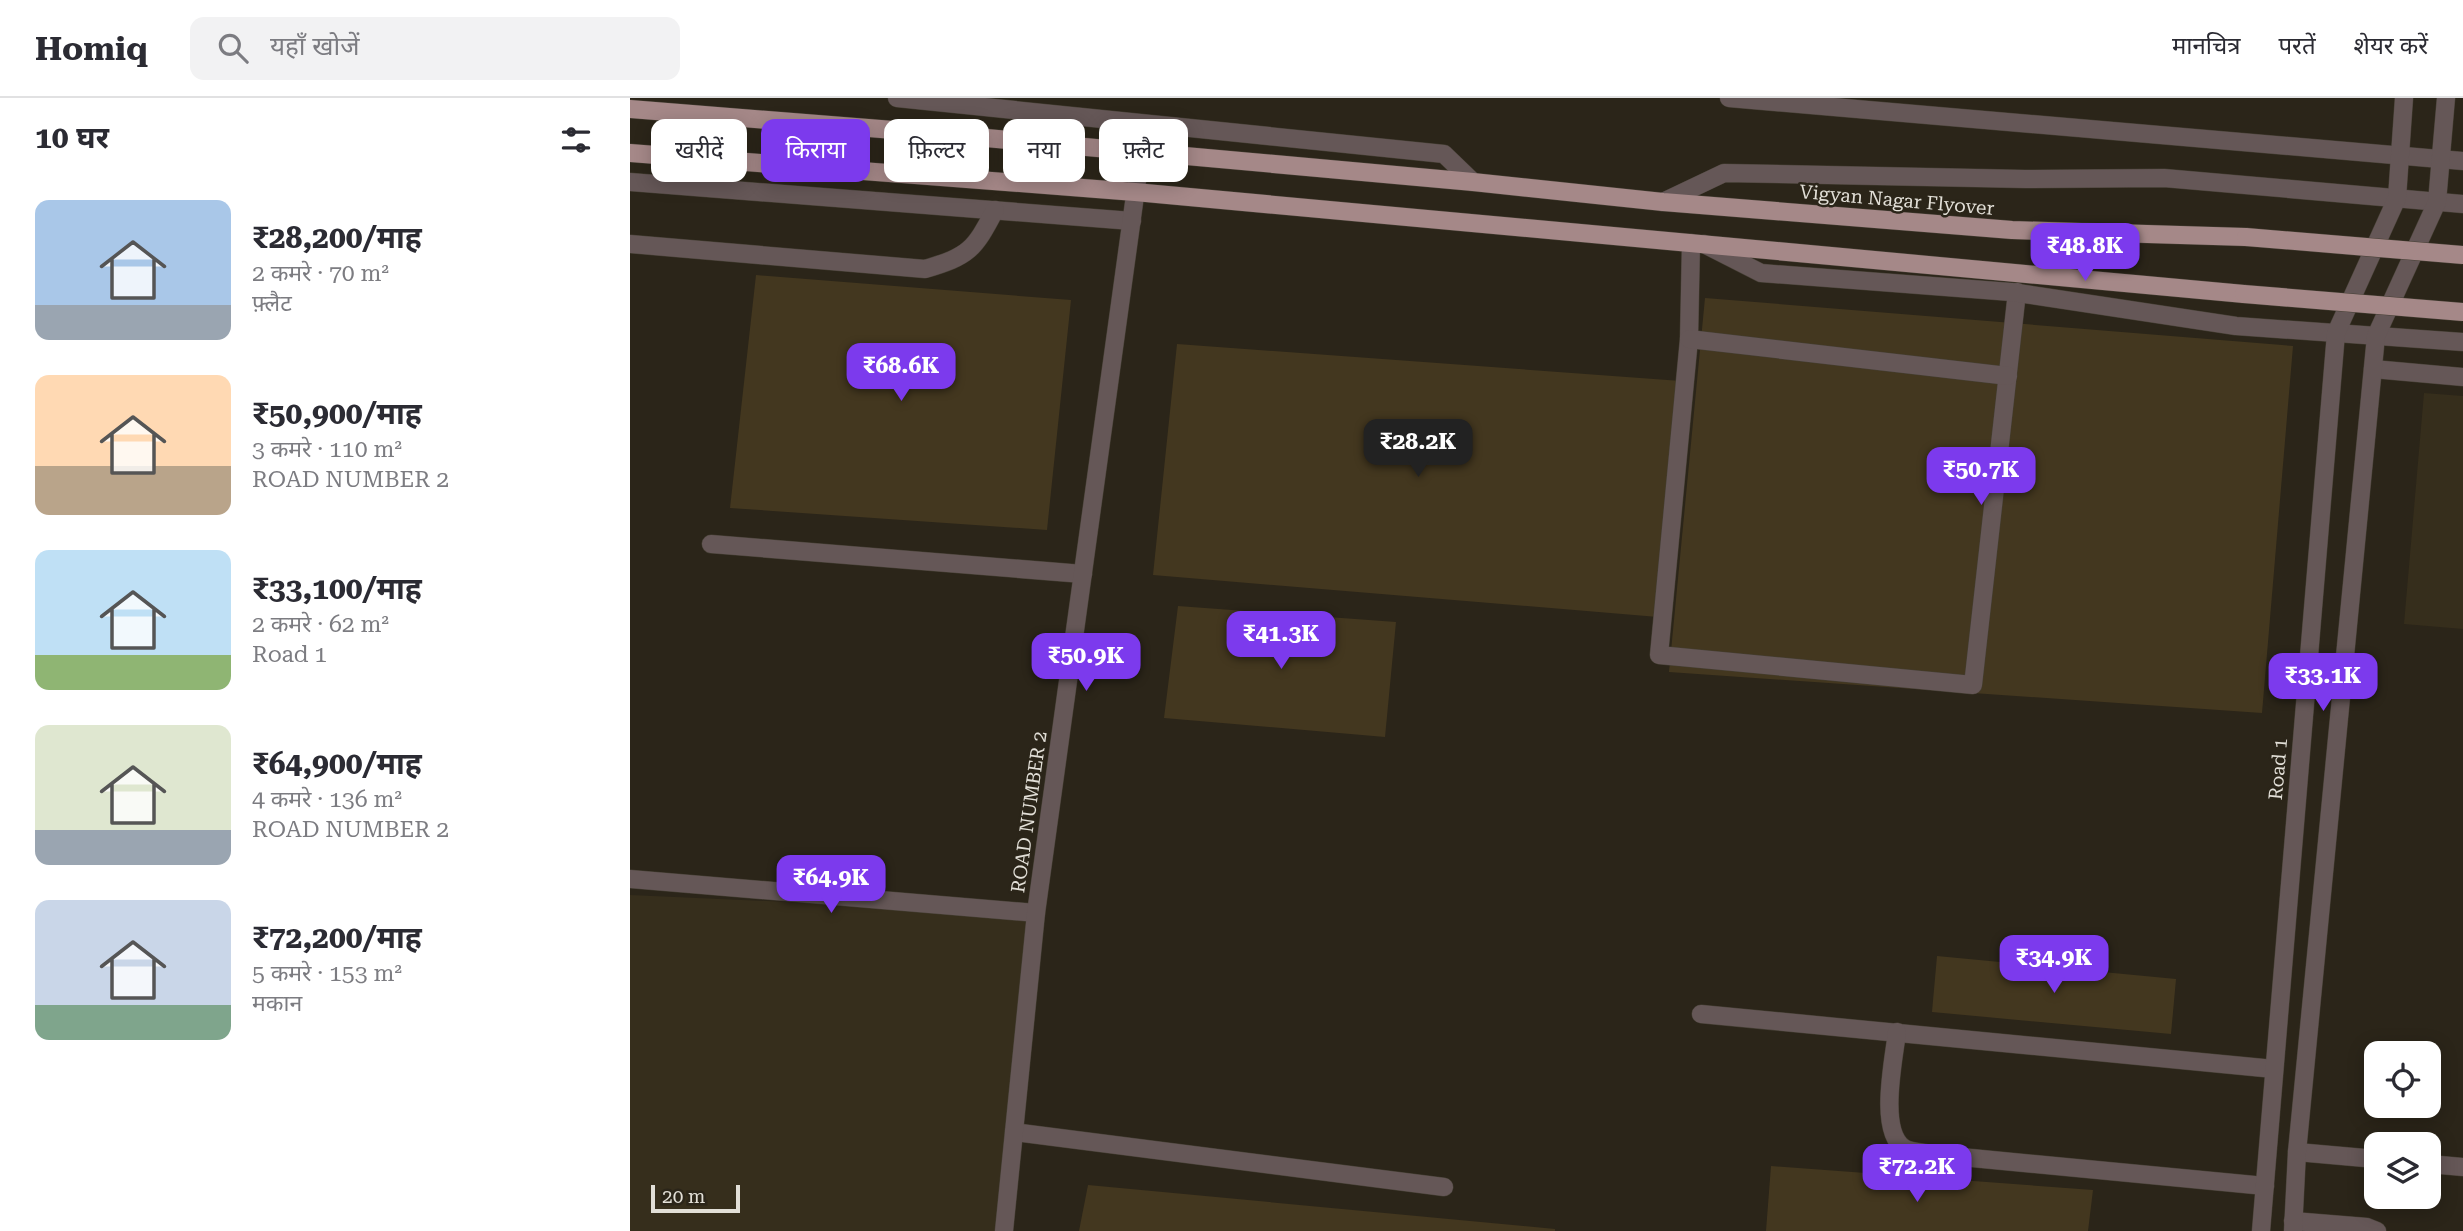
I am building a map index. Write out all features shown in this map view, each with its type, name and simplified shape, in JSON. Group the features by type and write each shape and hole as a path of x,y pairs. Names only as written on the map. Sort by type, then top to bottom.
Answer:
{"main road":[{"name":"Vigyan Nagar Flyover","path":"630,108 1099,148"},
{"path":"630,153 1135,192 2463,312"},
{"name":"Vigyan Nagar Flyover","path":"1188,156 1663,202 2012,230 2246,237 2463,255"}],"street":[{"path":"897,98 1444,155 1473,182"},
{"path":"1729,98 2463,161"},
{"path":"2397,198 2404,98"},
{"path":"2376,1231 2367,1227 2293,1226 2297,1152 2376,336 2437,201 2446,98"},
{"path":"1663,202 1724,173 2025,179 2164,178 2463,204"},
{"path":"630,182 1132,221"},
{"name":"ROAD NUMBER 2","path":"1004,1231 1036,914 1136,182"},
{"name":"Road 1","path":"2261,1231 2336,333 2397,198"},
{"path":"630,244 925,269 952,261 977,244 995,210"},
{"path":"2017,292 1973,685 1659,655 1697,243 1761,273 2017,292 2236,326 2463,342"},
{"path":"1689,339 2008,376"},
{"path":"2373,369 2463,377"},
{"path":"711,544 1083,574"},
{"path":"630,879 1036,914"},
{"path":"1701,1014 2274,1069"},
{"path":"1897,1032 1889,1109 1892,1134 1904,1148 1930,1154 2265,1186"},
{"path":"1014,1132 1444,1187"},
{"path":"2297,1152 2364,1158"},
{"path":"2441,1165 2463,1167"}],"shaded area":[{"path":"2424,393 2463,396 2463,629 2404,624"},
{"path":"630,895 1036,913 1004,1231 630,1231"}],"building":[{"path":"756,275 1071,300 1047,530 730,508"},
{"path":"1705,298 2293,346 2262,713 1669,672"},
{"path":"1177,344 1681,381 1658,617 1153,575"},
{"path":"1178,606 1396,622 1385,737 1164,718"},
{"path":"1937,956 2176,979 2171,1034 1932,1012"},
{"path":"1771,1166 2093,1190 2088,1231 1766,1231"},
{"path":"1088,1185 1555,1229 1555,1231 1079,1231"}]}
